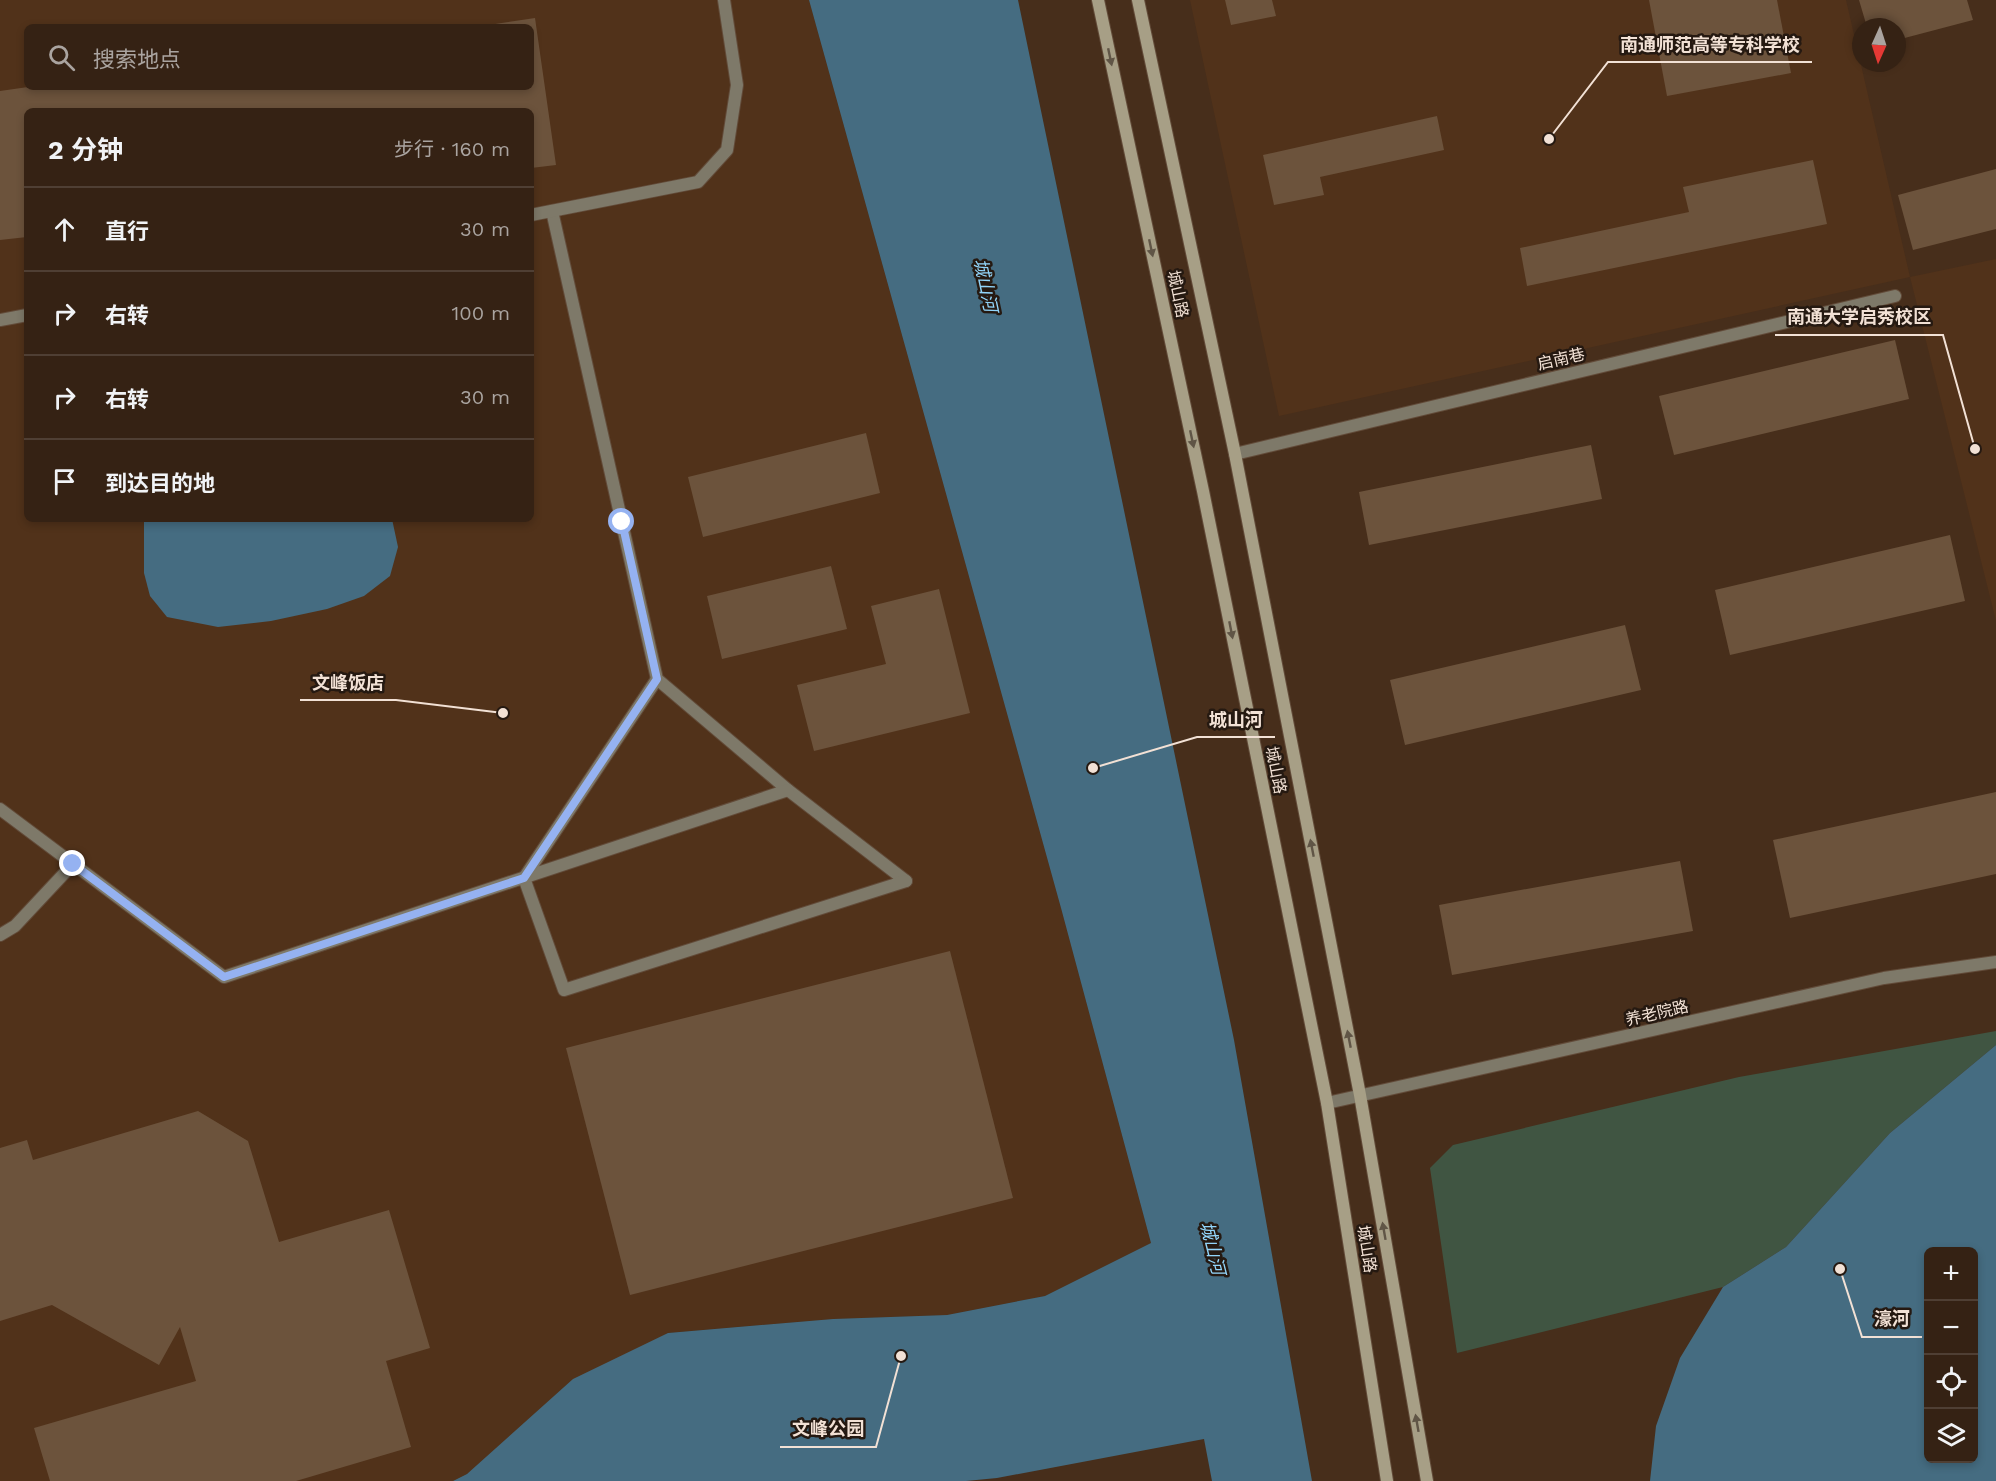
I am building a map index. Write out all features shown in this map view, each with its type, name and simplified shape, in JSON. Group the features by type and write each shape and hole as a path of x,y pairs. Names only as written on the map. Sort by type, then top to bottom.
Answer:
{"main road":[{"name":"城山路","path":"1098,0 1200,480 1327,1103 1387,1481"},
{"name":"城山路","path":"1138,0 1235,454 1360,1095 1427,1481"}],"street":[{"path":"534,214 698,182 727,150 737,85 724,0"},
{"path":"524,878 564,990 906,881 788,790 657,679 552,211"},
{"name":"启南巷","path":"1235,454 1895,296"},
{"path":"0,320 24,316"},
{"path":"524,878 657,679"},
{"path":"0,809 224,977 788,790"},
{"path":"0,935 15,926 73,864"},
{"name":"养老院路","path":"1327,1103 1884,978 1996,962"}],"shaded area":[{"path":"0,0 809,0 1061,908 1151,1243 1045,1296 947,1315 833,1319 667,1333 467,1474 453,1481 0,1481"},
{"path":"1190,0 1846,0 1852,26 1852,72 1863,72 1910,277 1279,416"},
{"path":"1996,259 1996,621 1910,277"}],"green space":[{"path":"1996,1031 1996,1045 1890,1133 1786,1247 1723,1287 1457,1353 1430,1168 1453,1145 1739,1077"}],"water":[{"path":"809,0 1018,0 1234,1040 1312,1481 1212,1481 1204,1439 997,1478 966,1481 453,1481 467,1474 573,1379 668,1333 833,1319 947,1315 1045,1296 1151,1243 1061,908"},
{"path":"144,522 393,522 398,547 390,576 364,596 327,609 271,621 218,627 167,617 150,596 144,573"},
{"path":"1996,1045 1996,1481 1650,1481 1656,1426 1680,1358 1723,1287 1786,1247 1890,1133"}],"building":[{"path":"1225,0 1272,0 1276,16 1231,25"},
{"path":"1649,0 1777,0 1791,73 1667,96"},
{"path":"1859,0 1967,0 1973,20 1906,38 1906,18 1864,18"},
{"path":"535,18 556,165 534,168 534,108 24,108 24,237 0,240 0,91 24,88 24,90 534,90 534,24 495,24"},
{"path":"1437,116 1444,150 1320,177 1324,195 1274,205 1263,155"},
{"path":"1813,160 1827,224 1527,286 1520,248 1689,212 1683,187"},
{"path":"1996,169 1996,229 1913,250 1898,195"},
{"path":"1895,340 1909,399 1674,455 1659,396"},
{"path":"866,433 880,493 703,537 688,477"},
{"path":"1591,445 1602,499 1369,545 1359,492"},
{"path":"1950,535 1965,601 1730,655 1715,590"},
{"path":"831,566 847,629 722,659 707,596"},
{"path":"939,589 970,713 814,751 797,685 886,664 871,606"},
{"path":"1625,625 1641,690 1405,745 1390,680"},
{"path":"1996,792 1996,874 1790,918 1773,840"},
{"path":"1680,861 1693,931 1452,975 1439,905"},
{"path":"950,951 1013,1198 630,1295 566,1048"},
{"path":"198,1111 248,1141 279,1242 389,1210 430,1348 386,1361 411,1447 296,1481 50,1481 34,1428 196,1381 180,1327 159,1365 52,1305 0,1321 0,1148 27,1140 33,1160"}],"place":[{"name":"南通师范高等专科学校","path":"1549,139"},
{"name":"南通大学启秀校区","path":"1975,449"},
{"name":"文峰饭店","path":"503,713"},
{"name":"城山河","path":"1093,768"},
{"name":"濠河","path":"1840,1269"},
{"name":"文峰公园","path":"901,1356"}],"route":[{"path":"73,864 224,977 524,878 657,679 622,522"}]}
